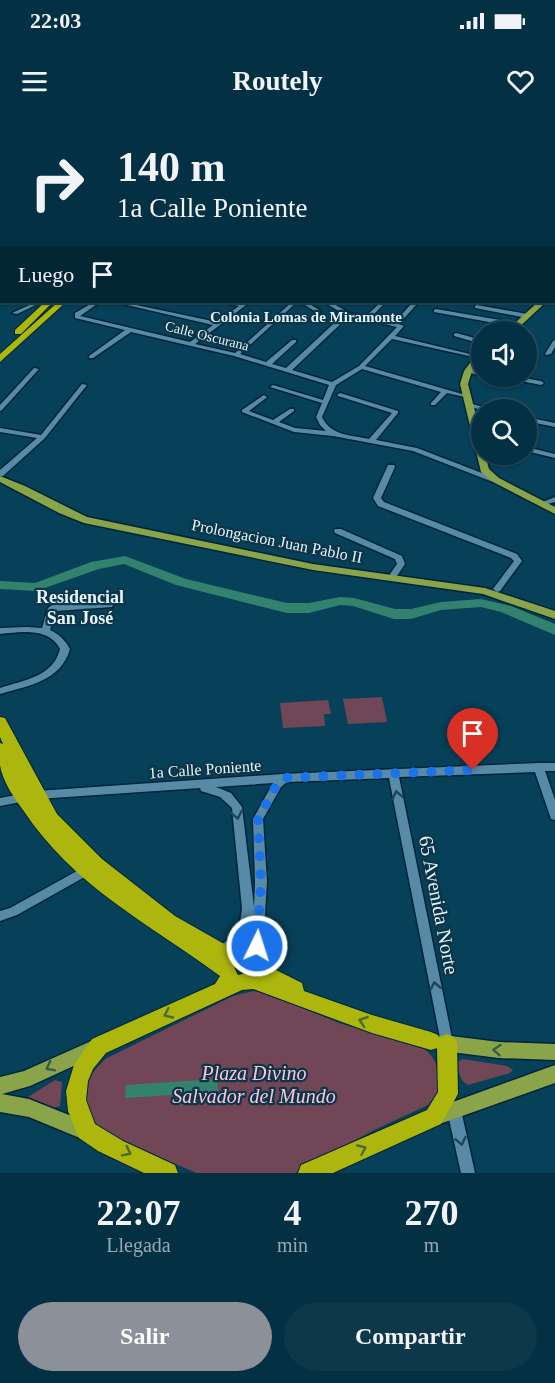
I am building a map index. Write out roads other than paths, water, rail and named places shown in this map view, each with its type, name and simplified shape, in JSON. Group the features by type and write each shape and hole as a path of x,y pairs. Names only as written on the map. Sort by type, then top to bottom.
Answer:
{"highway":[{"path":"2,348 48,303"},
{"path":"0,359 61,303"},
{"path":"0,363 18,342"},
{"path":"0,723 44,827 86,871 153,924 227,971 229,977 222,990"},
{"path":"0,748 30,797 73,842 123,886 169,921 220,951 336,1011"},
{"path":"167,1173 87,1132 78,1113 75,1099 77,1079 85,1062 99,1046 222,990 241,982 253,981 336,1011 439,1042 448,1094 434,1117 329,1167 309,1173"}],"main road":[{"path":"522,321 541,303"},
{"path":"471,367 464,384 471,410"},
{"path":"481,465 486,473 496,480 544,503 555,511"},
{"name":"Prolongacion Juan Pablo II","path":"0,474 30,484 73,511 96,519 300,561 497,589 555,609"},
{"name":"Prolongacion Juan Pablo II","path":"0,479 27,489 57,509 84,520 313,567 485,591 555,615"},
{"path":"439,1042 499,1050 555,1052"},
{"path":"0,1086 28,1078 73,1055 99,1046"},
{"path":"434,1117 555,1074"},
{"path":"0,1103 29,1108 87,1132"}],"street":[{"path":"15,313 37,303"},
{"name":"Calle Oscurana","path":"95,303 77,314 77,317 236,355 333,384"},
{"path":"122,303 216,324"},
{"path":"191,344 245,303"},
{"path":"236,355 294,303"},
{"path":"305,303 318,311"},
{"path":"329,303 348,314 398,324"},
{"path":"336,307 343,303"},
{"path":"367,318 383,303"},
{"path":"398,324 414,304"},
{"path":"477,307 527,316"},
{"path":"436,311 495,321"},
{"path":"288,370 348,314"},
{"path":"333,434 320,421 324,402 333,384 361,367 393,337 401,326 398,324"},
{"path":"91,357 129,330"},
{"path":"456,336 471,339"},
{"path":"393,337 471,353"},
{"path":"268,364 294,340"},
{"path":"548,354 555,342"},
{"path":"361,367 445,391 471,402"},
{"path":"0,408 36,369"},
{"path":"537,382 541,383"},
{"path":"0,474 43,437 84,385"},
{"path":"273,387 324,402"},
{"path":"433,404 445,391"},
{"path":"340,395 396,412 371,441"},
{"path":"264,397 244,411 298,431 333,434 415,449 496,480"},
{"path":"274,422 292,410"},
{"path":"537,421 555,426"},
{"path":"0,430 43,437"},
{"path":"537,452 555,456"},
{"path":"463,468 481,465"},
{"path":"391,466 377,498 381,504 514,556 518,561 497,589"},
{"path":"544,503 555,499"},
{"path":"338,531 399,558 400,564 394,574"},
{"path":"45,633 52,608 109,605"},
{"path":"0,631 23,630 45,633 56,637 64,646 61,663 49,674 0,691"},
{"path":"539,767 555,816"},
{"name":"1a Calle Poniente","path":"0,802 30,797 283,778 555,767"},
{"name":"65 Avenida Norte","path":"393,774 439,1042"},
{"path":"262,971 257,946 261,882 258,819 277,784 283,778"},
{"path":"194,786 216,790 227,796 237,807 248,915 239,939 220,951"},
{"path":"0,916 13,912 86,871"},
{"path":"454,1110 468,1173"}],"waterway":[{"path":"0,585 36,587 96,565 125,560 181,582 287,608 309,608 340,601 354,602 394,614 411,614 441,606 481,603 506,609 555,630"}],"district":[{"name":"Colonia Lomas de Miramonte","path":"306,317"},
{"name":"Residencial San José","path":"80,607"}],"park label":[{"name":"Plaza Divino Salvador del Mundo","path":"254,1084"}]}
